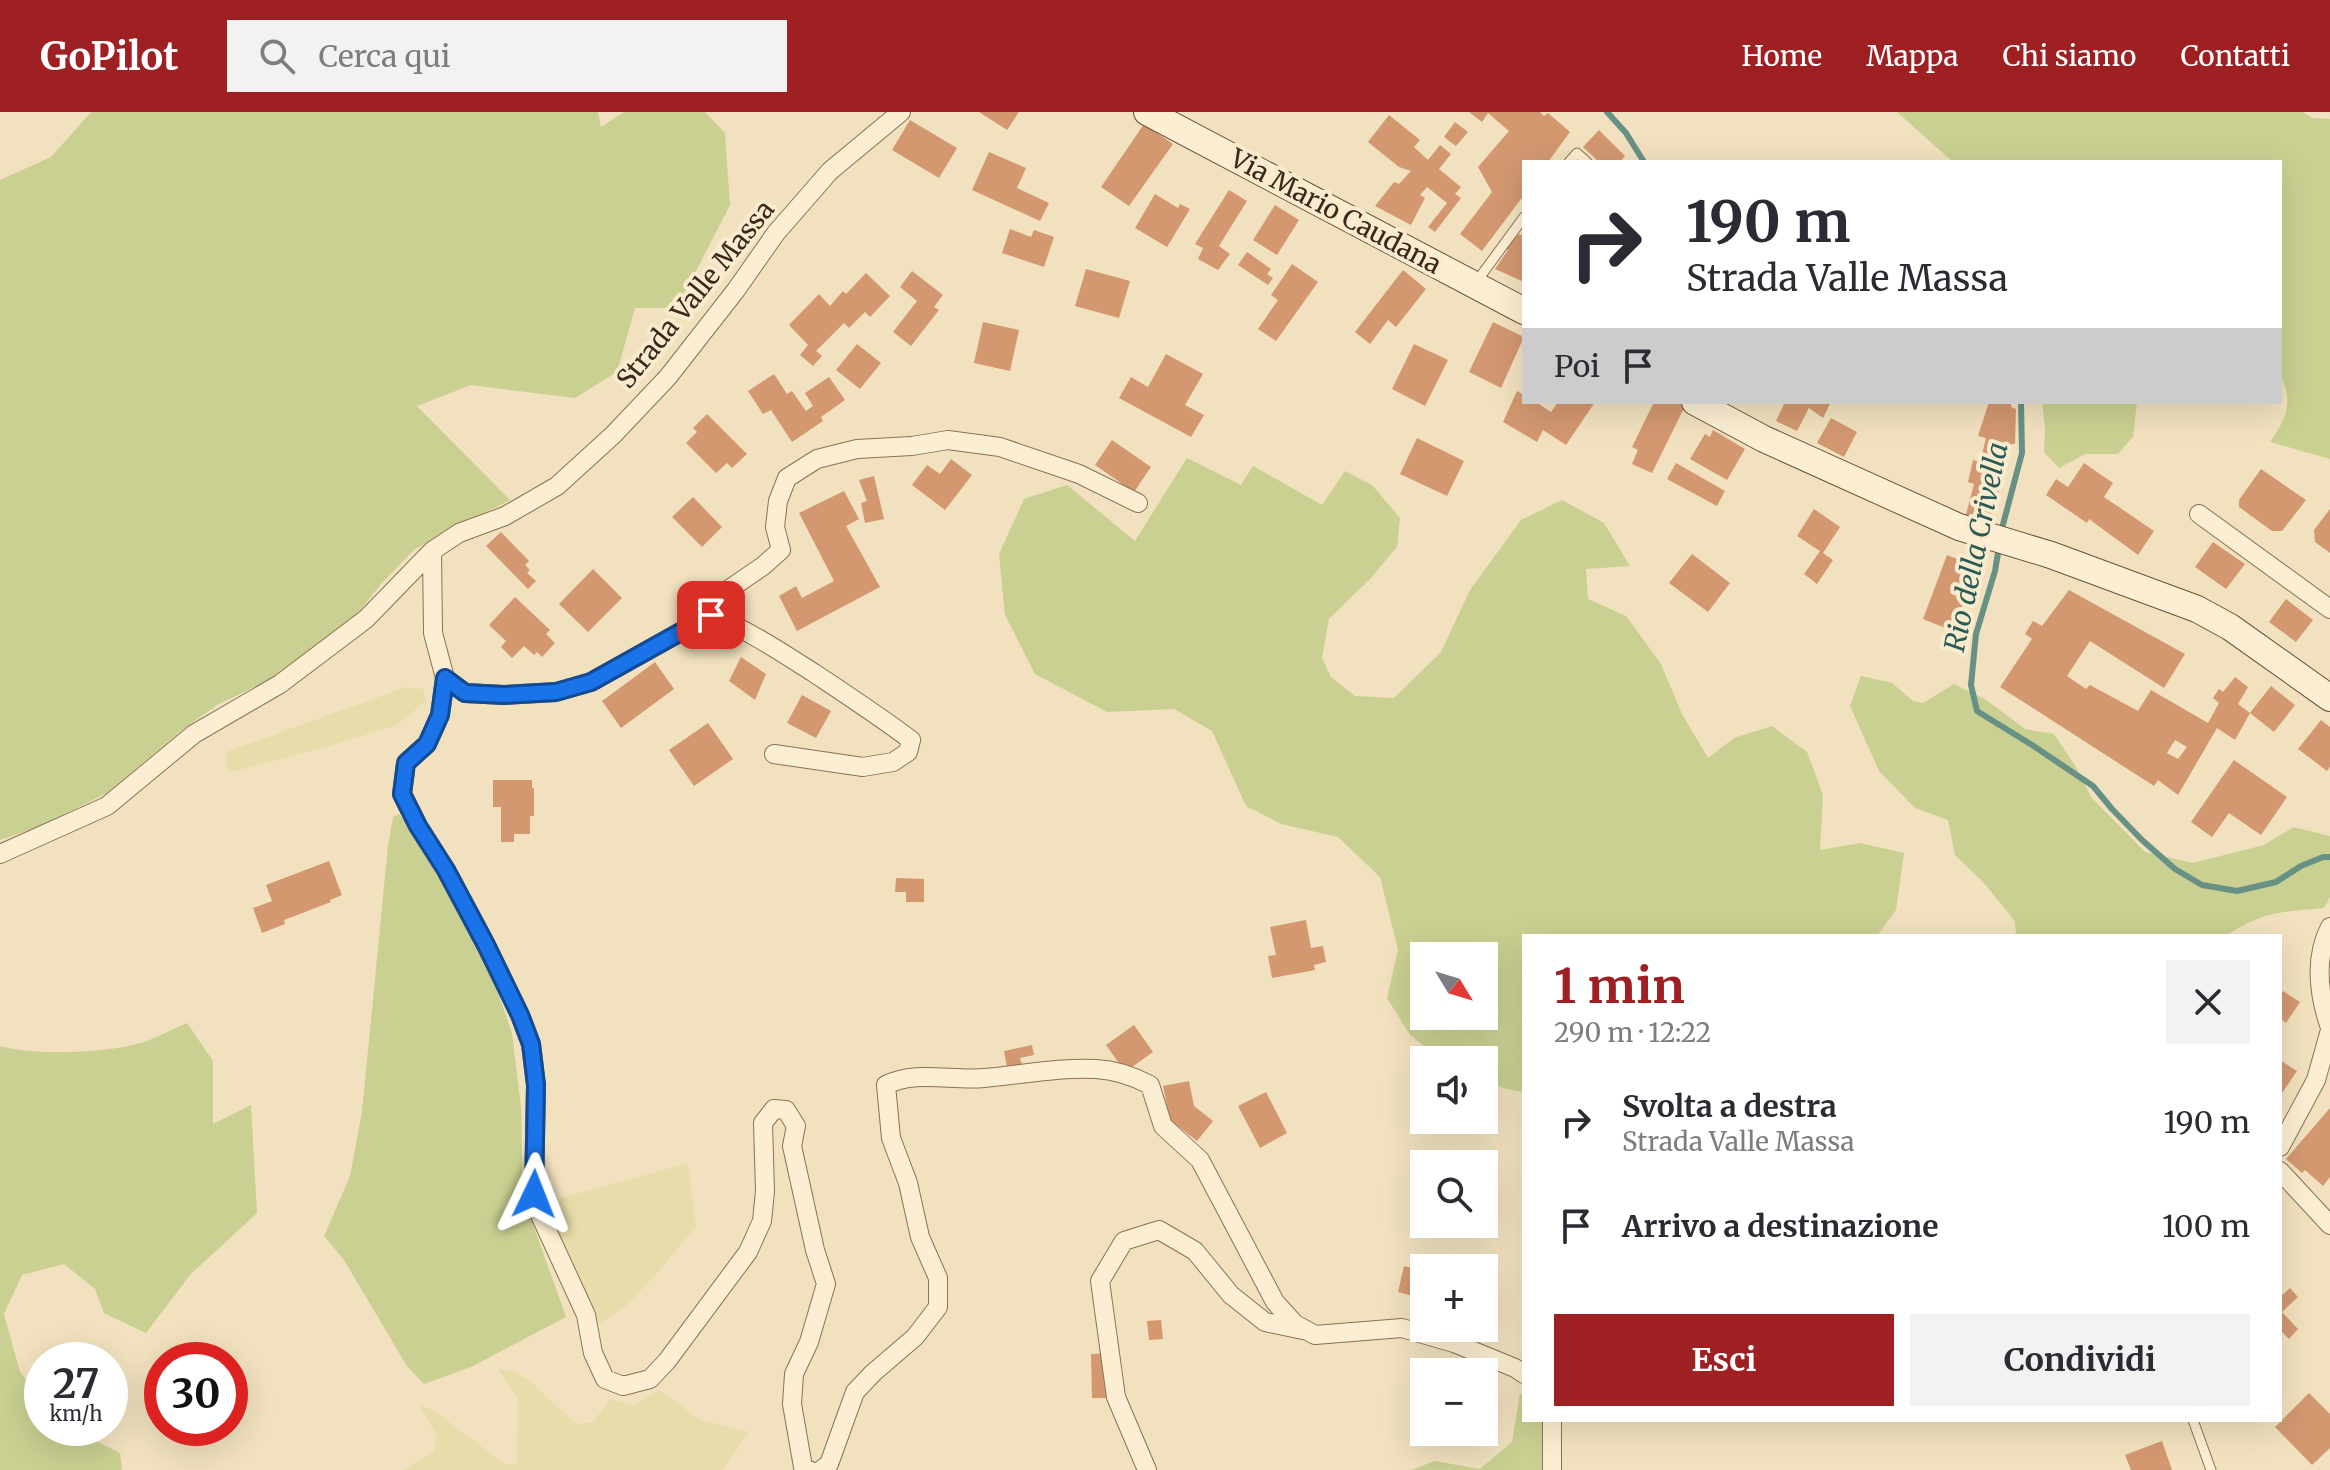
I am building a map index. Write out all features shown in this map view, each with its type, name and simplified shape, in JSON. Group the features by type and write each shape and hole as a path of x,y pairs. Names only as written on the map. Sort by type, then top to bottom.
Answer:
{"main road":[{"name":"Via Mario Caudana","path":"1147,112 1522,310"},
{"path":"1699,404 1764,439 1959,527 2051,555 2197,609 2230,627 2330,698"}],"street":[{"name":"Strada Valle Massa","path":"0,854 107,806 194,734 280,684 366,619 432,551 459,533 505,516 557,486 613,435 668,377 776,233 830,171 901,112"},
{"path":"445,678 465,693 504,695 556,692 591,682 711,615 722,594 781,550 775,527 778,501 787,478 817,459 857,449 912,446 948,440 1000,447 1079,474 1138,503"},
{"path":"2199,514 2330,609"},
{"path":"432,551 433,633 445,678 440,715 427,744 406,763 402,794 486,945 531,1044 536,1085 534,1194 540,1215 586,1315 593,1353 605,1379 623,1386 650,1379 667,1361 748,1252 762,1221 765,1191 763,1123 774,1109 786,1110 796,1126 792,1146 815,1250 826,1284 809,1342 794,1374 792,1404 797,1442 803,1467 809,1470"},
{"path":"711,615 776,649 877,714 911,740 908,752 893,762 863,767 774,754"},
{"path":"2282,1144 2316,1080 2330,1029 2320,974 2323,941 2330,927"},
{"path":"821,1470 829,1464 855,1392 915,1337 938,1307 938,1278 920,1237 908,1183 891,1138 886,1085 900,1077 981,1078 1095,1069 1127,1074 1150,1085 1163,1126 1200,1160 1275,1302 1295,1324 1315,1335 1402,1328 1454,1343 1522,1373"},
{"path":"2282,1173 2330,1225"},
{"path":"1147,1470 1116,1397 1100,1281 1124,1241 1159,1230 1195,1251 1231,1295 1265,1322 1306,1330"},
{"path":"1552,1422 1552,1470"}],"lane":[{"path":"1475,284 1522,220"},
{"path":"2194,1422 2211,1470"}],"shaded area":[{"path":"406,687 423,689 426,701 397,725 228,773 226,752"},
{"path":"688,1163 696,1226 628,1304 599,1324 553,1220 550,1201"},
{"path":"498,1369 514,1372 529,1380 576,1424 593,1422 610,1399 634,1406 659,1390 701,1420 749,1432 723,1470 402,1470 435,1451 436,1434 419,1405 433,1410 505,1464 517,1465 518,1398"}],"green space":[{"path":"91,112 598,112 601,127 624,112 705,112 725,133 730,205 677,308 635,308 617,372 575,398 471,385 417,406 510,500 415,549 381,584 350,623 284,673 217,705 107,793 38,827 0,840 0,180 51,157"},
{"path":"1897,112 2303,112 2312,118 2330,119 2330,459 2270,442 2284,418 2287,402 2282,380 2282,160 1951,160"},
{"path":"2042,404 2137,404 2133,437 2118,454 2085,454 2059,468 2044,452"},
{"path":"1187,458 1241,485 1253,466 1322,505 1345,471 1372,485 1400,518 1397,547 1329,619 1322,658 1331,677 1355,696 1394,698 1441,652 1470,590 1521,520 1562,500 1604,523 1630,566 1586,569 1588,599 1626,616 1661,664 1682,714 1708,758 1734,738 1772,726 1807,752 1823,795 1820,850 1860,843 1904,853 1896,910 1878,934 1522,934 1522,1092 1498,1086 1498,1046 1424,1046 1410,1035 1387,998 1398,950 1380,877 1338,837 1281,824 1246,806 1212,731 1174,709 1107,712 1035,674 1005,615 999,554 1024,499 1067,485 1135,541"},
{"path":"1861,676 1892,683 1913,701 1923,703 1954,684 1985,699 2025,729 2054,734 2091,797 2145,852 2193,863 2264,845 2294,827 2330,836 2330,897 2324,908 2262,917 2229,934 2016,934 2015,921 1984,883 1955,855 1948,820 1915,808 1879,771 1850,706"},
{"path":"399,814 454,885 512,1033 521,1107 523,1196 566,1317 471,1367 424,1384 407,1366 344,1260 324,1236 350,1176 362,1112 388,846 393,817"},
{"path":"187,1023 213,1061 213,1124 251,1105 257,1213 190,1275 146,1333 104,1313 95,1289 64,1264 22,1275 4,1314 24,1377 24,1446 106,1446 120,1453 122,1470 0,1470 0,1046 70,1052 109,1049 153,1039"},
{"path":"1520,1393 1522,1422 1547,1422 1559,1470 1411,1470 1435,1461 1480,1469 1512,1442"}],"building":[{"path":"979,112 1019,112 1007,130"},
{"path":"1469,112 1540,112 1544,116 1548,113 1570,132 1549,160 1522,160 1522,198 1482,251 1460,234 1492,192 1478,167 1509,131 1488,113 1482,122"},
{"path":"1389,115 1420,140 1414,147 1428,160 1440,145 1451,154 1439,169 1461,187 1455,194 1461,198 1435,232 1428,227 1447,203 1427,187 1420,195 1425,198 1411,225 1375,206 1394,182 1399,184 1411,171 1399,167 1368,142"},
{"path":"910,120 957,148 939,178 892,150"},
{"path":"1455,122 1468,132 1456,146 1444,137"},
{"path":"1144,124 1173,144 1129,206 1101,187"},
{"path":"1599,130 1625,156 1622,160 1597,160 1583,147"},
{"path":"989,152 1026,168 1017,188 1049,203 1040,221 972,190"},
{"path":"1229,190 1247,201 1219,246 1230,254 1218,270 1198,259 1203,248 1195,244"},
{"path":"1155,194 1178,208 1180,204 1190,209 1167,247 1135,228"},
{"path":"1275,205 1299,220 1277,255 1253,240"},
{"path":"1010,229 1031,237 1034,230 1054,237 1044,267 1002,253"},
{"path":"1519,234 1522,235 1522,281 1495,269 1508,250 1505,248"},
{"path":"1247,252 1271,269 1267,274 1273,278 1268,285 1238,265"},
{"path":"1292,264 1318,282 1276,341 1258,329 1278,300 1271,295"},
{"path":"1086,269 1130,281 1119,318 1075,306"},
{"path":"1403,270 1426,289 1396,327 1388,320 1370,344 1355,332"},
{"path":"912,271 943,295 934,307 939,310 911,346 893,332 917,301 900,287"},
{"path":"866,273 890,296 870,317 865,312 849,328 844,323 816,351 822,356 813,366 800,355 808,345 789,325 819,294 830,306"},
{"path":"983,322 1019,330 1010,371 974,363"},
{"path":"1493,322 1522,336 1501,388 1469,372"},
{"path":"857,344 881,363 860,389 836,370"},
{"path":"1414,344 1448,360 1425,406 1392,389"},
{"path":"1166,354 1203,374 1185,405 1204,415 1191,437 1119,398 1131,377 1148,387"},
{"path":"774,374 787,394 792,391 806,411 813,406 805,393 829,377 845,400 821,417 823,421 792,442 771,410 763,414 748,391"},
{"path":"1517,391 1522,394 1522,404 1539,404 1551,412 1557,404 1594,404 1566,445 1543,430 1537,442 1503,422"},
{"path":"1653,404 1685,406 1652,473 1632,464 1638,450 1632,447"},
{"path":"1784,404 1830,404 1823,418 1809,408 1797,431 1776,421"},
{"path":"1988,404 2011,404 2016,409 2015,444 2011,444 1989,529 1964,522 1974,484 1968,482 1973,460 1980,462 1986,438 1978,436"},
{"path":"707,414 747,454 732,468 727,463 716,473 686,443 697,432 693,428"},
{"path":"1831,418 1857,432 1844,457 1817,443"},
{"path":"1713,430 1745,449 1727,480 1690,459 1705,434 1710,437"},
{"path":"1417,438 1464,461 1447,496 1400,474"},
{"path":"1112,440 1151,467 1134,492 1095,465"},
{"path":"951,459 972,475 945,510 912,485 927,465 940,474"},
{"path":"1676,463 1725,491 1717,506 1667,479"},
{"path":"2084,463 2113,483 2104,497 2154,531 2138,555 2089,519 2087,523 2046,495 2056,479 2068,487"},
{"path":"2261,469 2306,500 2282,531 2272,531 2239,507 2239,500"},
{"path":"874,476 884,519 865,523 861,503 867,501 859,480"},
{"path":"844,491 859,519 846,526 880,587 797,631 779,596 796,586 802,598 834,581 799,513"},
{"path":"693,497 722,527 702,547 672,517"},
{"path":"1814,509 1840,527 1823,553 1833,560 1817,584 1804,574 1820,551 1797,536"},
{"path":"2330,509 2330,553 2315,542 2314,530"},
{"path":"501,532 529,561 525,565 530,570 527,573 536,581 528,589 486,546"},
{"path":"2213,542 2245,564 2226,589 2195,567"},
{"path":"1692,554 1730,583 1708,612 1669,583"},
{"path":"1947,555 1977,567 1953,631 1923,619"},
{"path":"593,569 622,598 588,632 559,604"},
{"path":"2069,590 2185,654 2164,688 2090,641 2067,676 2086,689 2090,685 2138,711 2151,690 2208,723 2219,703 2213,698 2219,689 2223,692 2235,677 2248,687 2238,704 2250,713 2235,740 2217,728 2178,795 2158,780 2154,786 2000,687 2032,639 2025,634 2033,621 2042,626","holes":["2175,740 2187,747 2178,759 2167,753"]},
{"path":"515,597 550,630 546,634 555,643 542,657 537,652 534,655 524,646 512,658 501,647 506,641 489,625"},
{"path":"2286,599 2313,620 2296,642 2269,622"},
{"path":"741,657 766,674 755,700 729,681"},
{"path":"655,662 674,689 621,728 602,701"},
{"path":"2271,686 2295,705 2274,732 2250,713"},
{"path":"802,695 831,711 816,738 787,723"},
{"path":"2321,720 2330,727 2330,767 2327,771 2298,749"},
{"path":"708,723 733,759 694,786 669,750"},
{"path":"2234,760 2287,797 2261,835 2229,813 2212,837 2191,822"},
{"path":"493,780 532,780 534,816 530,816 530,834 514,834 514,842 501,842 501,807 493,807"},
{"path":"329,861 342,895 262,933 253,908 272,901 266,885"},
{"path":"896,878 924,879 924,902 906,902 906,892 895,892"},
{"path":"1306,920 1311,948 1323,946 1326,962 1314,965 1315,970 1272,978 1268,956 1276,955 1270,927"},
{"path":"2282,992 2300,1002 2286,1023 2282,1020"},
{"path":"1134,1025 1153,1052 1125,1072 1106,1045"},
{"path":"1032,1045 1034,1055 1020,1058 1022,1064 1007,1067 1004,1051"},
{"path":"2282,1061 2297,1071 2282,1093"},
{"path":"1189,1081 1194,1106 1213,1121 1197,1141 1170,1120 1163,1086"},
{"path":"1266,1092 1287,1133 1260,1148 1238,1106"},
{"path":"2330,1108 2330,1177 2323,1186 2286,1159"},
{"path":"1404,1266 1410,1268 1410,1295 1398,1292"},
{"path":"2290,1288 2298,1297 2282,1312 2282,1295"},
{"path":"2282,1312 2298,1329 2289,1339 2282,1332"},
{"path":"1161,1320 1163,1339 1149,1340 1147,1321"},
{"path":"1108,1353 1109,1398 1092,1398 1091,1354"},
{"path":"2309,1393 2330,1414 2330,1448 2312,1465 2275,1427"},
{"path":"2162,1441 2172,1470 2131,1470 2125,1455"}],"waterway":[{"name":"Rio della Crivella","path":"1607,112 1626,133 1643,160"},
{"name":"Rio della Crivella","path":"2001,532 2022,453 2021,404"},
{"name":"Rio della Crivella","path":"1999,547 1976,634 1971,685 1977,711 2093,786 2142,840 2175,869 2202,885 2237,891 2276,882 2301,866 2330,857"}],"route":[{"path":"534,1194 536,1085 531,1044 486,945 402,794 406,763 427,744 440,715 445,678 465,693 504,695 556,692 591,682 711,615"}]}
